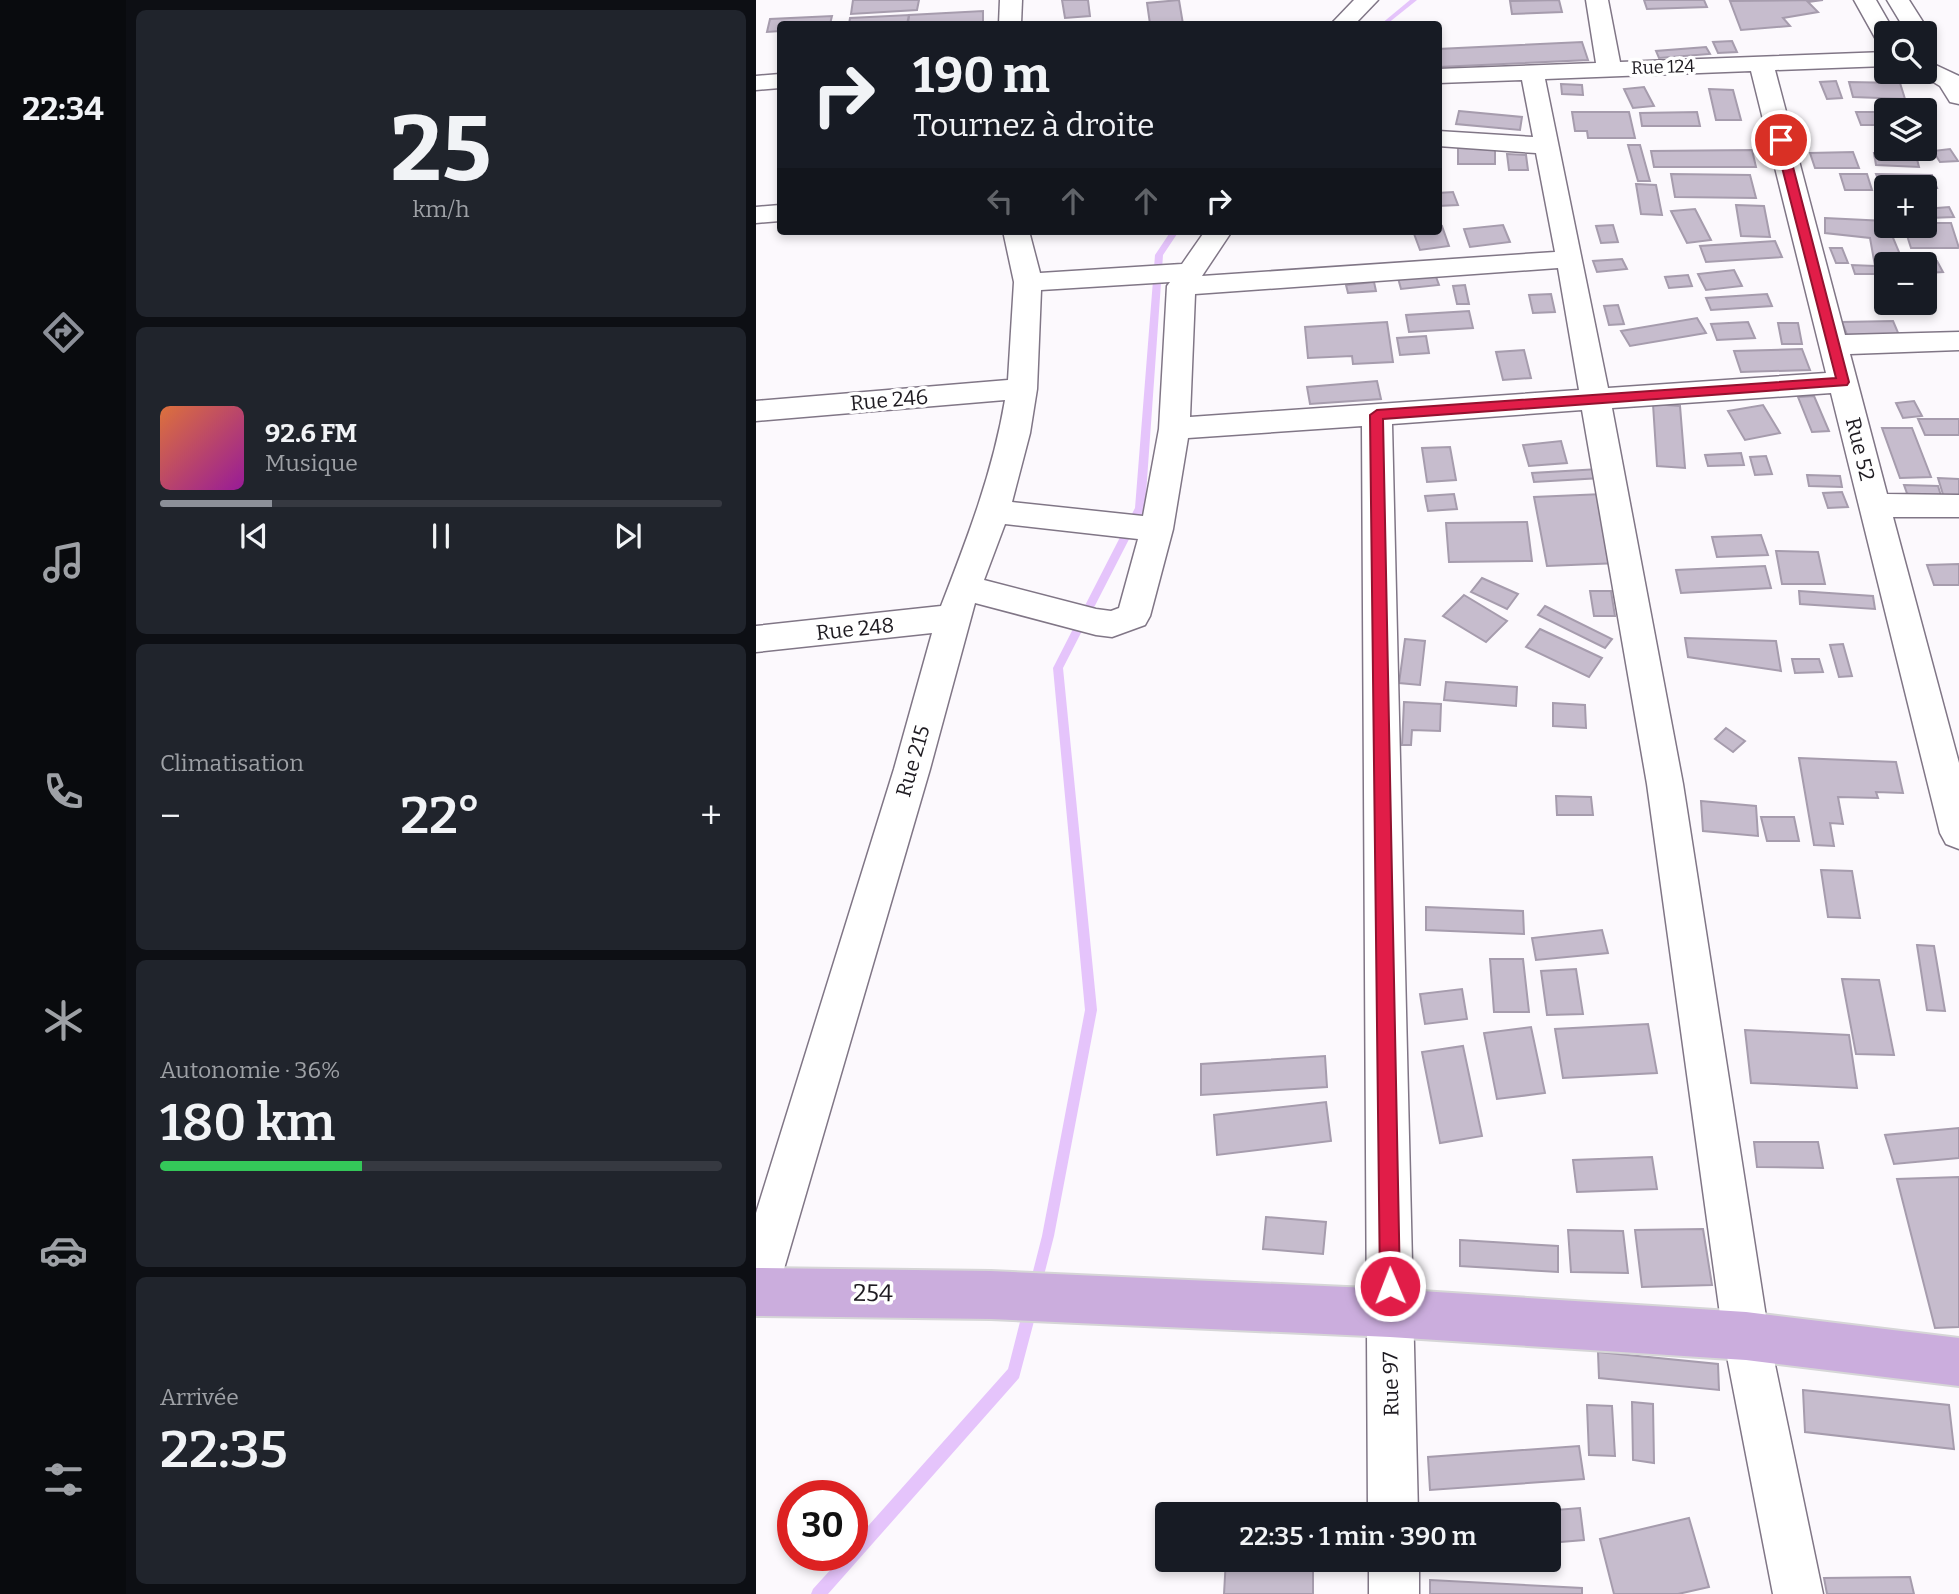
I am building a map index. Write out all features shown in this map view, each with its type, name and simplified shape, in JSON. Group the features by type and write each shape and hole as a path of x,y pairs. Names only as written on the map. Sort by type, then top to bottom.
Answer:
{"main road":[{"name":"254","path":"756,1292 991,1295 1390,1313 1746,1336 1959,1362"}],"street":[{"path":"1010,21 1011,0"},
{"path":"1345,21 1367,0"},
{"path":"1597,0 1609,69"},
{"path":"1865,0 1877,21"},
{"path":"1898,0 1911,21"},
{"path":"1937,57 1959,56"},
{"name":"Rue 124","path":"1442,76 1874,59"},
{"path":"1937,60 1959,67"},
{"name":"Rue 52","path":"1761,64 1959,833"},
{"path":"1937,67 1959,96"},
{"path":"1532,72 1570,259 1665,784 1746,1336 1798,1594"},
{"path":"756,83 777,81"},
{"path":"1442,138 1548,146"},
{"path":"756,215 777,213"},
{"name":"Rue 215","path":"756,1286 912,769 959,603 994,510 1015,433 1022,389 1028,282 1017,235"},
{"path":"994,510 1139,527 1174,429 1178,277 1215,235"},
{"path":"1028,282 1134,273 1178,277 1570,259"},
{"path":"1833,345 1959,341"},
{"path":"1174,429 1843,382"},
{"name":"Rue 246","path":"756,411 1022,389"},
{"name":"Rue 97","path":"1377,415 1393,1502"},
{"path":"1874,505 1959,506"},
{"name":"Rue 248","path":"756,639 959,603 1040,606 1112,624 1132,616 1139,527"},
{"path":"1394,1572 1394,1594"}],"building":[{"path":"853,0 919,0 917,10 851,14"},
{"path":"1062,0 1088,0 1090,16 1065,18"},
{"path":"1179,0 1182,21 1150,21 1147,3"},
{"path":"1559,0 1562,12 1512,14 1510,1"},
{"path":"1644,0 1704,0 1707,7 1647,9"},
{"path":"1823,0 1808,2 1818,12 1783,18 1790,26 1741,30 1730,1"},
{"path":"983,11 983,21 908,21 909,15"},
{"path":"909,15 908,21 850,21 850,18"},
{"path":"832,16 831,21 777,21 777,31 767,32 770,19"},
{"path":"1732,41 1737,52 1718,53 1713,42"},
{"path":"1582,42 1588,60 1442,67 1442,49"},
{"path":"1706,47 1710,54 1659,58 1656,51"},
{"path":"1836,81 1842,98 1827,99 1820,82"},
{"path":"1849,82 1900,84 1905,98 1879,98 1853,97"},
{"path":"1561,84 1582,85 1583,95 1562,94"},
{"path":"1644,87 1654,106 1633,108 1624,89"},
{"path":"1709,89 1733,90 1741,120 1716,120"},
{"path":"1459,111 1522,117 1520,130 1456,124"},
{"path":"1572,112 1629,112 1635,138 1588,138 1587,131 1575,131"},
{"path":"1697,112 1700,126 1642,126 1640,113"},
{"path":"1856,112 1874,112 1874,125 1861,125"},
{"path":"1628,145 1640,145 1650,181 1638,181"},
{"path":"1458,146 1495,147 1495,164 1458,164"},
{"path":"1950,149 1958,161 1940,162 1937,151"},
{"path":"1752,150 1756,167 1654,167 1651,151"},
{"path":"1853,152 1859,168 1815,168 1810,153"},
{"path":"1507,154 1526,155 1528,170 1509,170"},
{"path":"1875,161 1918,161 1919,167 1876,165"},
{"path":"1671,174 1750,175 1756,198 1675,197"},
{"path":"1840,174 1867,174 1872,190 1845,190"},
{"path":"1636,184 1656,185 1662,215 1641,214"},
{"path":"1453,192 1458,205 1442,206 1442,193"},
{"path":"1736,205 1764,206 1770,237 1741,236"},
{"path":"1949,207 1954,217 1937,218 1937,208"},
{"path":"1695,209 1711,240 1687,243 1671,211"},
{"path":"1825,218 1874,220 1874,238 1893,238 1899,252 1874,252 1874,260 1870,238 1825,233"},
{"path":"1937,223 1951,223 1959,248 1911,248 1908,238 1937,238"},
{"path":"1503,225 1510,242 1470,247 1464,229"},
{"path":"1613,225 1618,242 1601,243 1596,226"},
{"path":"1442,226 1449,246 1420,250 1414,235 1442,235"},
{"path":"1775,241 1782,257 1706,262 1700,246"},
{"path":"1830,248 1842,248 1848,263 1836,263"},
{"path":"1622,259 1627,269 1597,272 1593,261"},
{"path":"1937,261 1943,272 1937,272"},
{"path":"1852,265 1874,266 1874,274 1855,274"},
{"path":"1734,270 1742,286 1706,290 1698,274"},
{"path":"1435,274 1439,285 1401,289 1398,278"},
{"path":"1688,275 1692,286 1669,288 1665,277"},
{"path":"1374,282 1376,291 1348,293 1346,285"},
{"path":"1465,285 1469,304 1457,304 1453,286"},
{"path":"1551,294 1555,312 1533,313 1529,295"},
{"path":"1767,294 1772,306 1711,310 1706,298"},
{"path":"1618,305 1624,324 1609,325 1604,306"},
{"path":"1469,311 1473,328 1409,332 1406,315"},
{"path":"1697,318 1706,333 1630,346 1621,331"},
{"path":"1893,321 1899,335 1848,337 1842,322"},
{"path":"1387,322 1393,362 1353,364 1352,356 1308,358 1305,327"},
{"path":"1748,322 1755,338 1717,340 1711,324"},
{"path":"1778,323 1798,323 1802,344 1782,344"},
{"path":"1426,336 1429,353 1400,355 1397,338"},
{"path":"1802,349 1810,370 1741,372 1734,351"},
{"path":"1524,350 1531,378 1503,380 1496,352"},
{"path":"1377,381 1381,399 1310,404 1307,387"},
{"path":"1814,396 1829,431 1812,432 1798,397"},
{"path":"1914,401 1922,416 1903,418 1896,403"},
{"path":"1653,404 1680,406 1685,468 1657,466"},
{"path":"1763,405 1780,433 1745,440 1728,411"},
{"path":"1918,419 1959,419 1959,435 1925,435"},
{"path":"1882,428 1912,428 1931,477 1900,478"},
{"path":"1561,441 1567,463 1529,466 1523,445"},
{"path":"1450,447 1456,480 1427,482 1422,448"},
{"path":"1741,453 1744,465 1708,466 1705,455"},
{"path":"1766,456 1772,474 1755,475 1750,457"},
{"path":"1599,469 1601,478 1534,482 1532,473"},
{"path":"1807,475 1840,476 1842,487 1809,486"},
{"path":"1938,478 1959,479 1959,501 1945,501"},
{"path":"1904,485 1938,486 1942,499 1909,499"},
{"path":"1842,492 1848,507 1828,508 1823,493"},
{"path":"1454,494 1457,509 1428,511 1425,496"},
{"path":"1603,494 1619,563 1547,566 1534,497"},
{"path":"1527,522 1532,561 1449,562 1446,523"},
{"path":"1761,535 1768,555 1717,557 1712,537"},
{"path":"1776,551 1818,552 1825,584 1782,584"},
{"path":"1959,564 1959,585 1934,585 1927,565"},
{"path":"1765,566 1771,588 1681,593 1676,570"},
{"path":"1482,578 1518,594 1507,609 1471,592"},
{"path":"1590,591 1611,591 1615,616 1594,616"},
{"path":"1799,591 1873,596 1875,609 1800,604"},
{"path":"1464,595 1507,621 1486,642 1443,616"},
{"path":"1545,606 1612,639 1605,648 1538,615"},
{"path":"1540,629 1602,658 1589,677 1526,647"},
{"path":"1685,638 1776,641 1781,671 1688,657"},
{"path":"1405,639 1425,641 1420,685 1399,683"},
{"path":"1843,644 1852,676 1839,677 1830,645"},
{"path":"1792,659 1819,659 1823,672 1795,673"},
{"path":"1446,682 1517,687 1516,706 1444,700"},
{"path":"1404,702 1441,704 1440,731 1412,730 1411,745 1402,745"},
{"path":"1553,703 1585,705 1586,728 1553,726"},
{"path":"1726,728 1745,741 1733,752 1715,739"},
{"path":"1799,758 1896,762 1903,793 1876,792 1878,798 1838,797 1843,824 1830,823 1834,846 1814,845"},
{"path":"1556,796 1591,797 1593,815 1557,815"},
{"path":"1701,801 1756,806 1758,836 1703,831"},
{"path":"1761,817 1794,817 1799,841 1767,841"},
{"path":"1821,870 1852,871 1860,918 1828,917"},
{"path":"1426,907 1523,911 1524,934 1426,930"},
{"path":"1602,930 1608,953 1536,960 1532,938"},
{"path":"1917,945 1934,946 1945,1011 1927,1010"},
{"path":"1490,959 1523,959 1529,1012 1494,1012"},
{"path":"1576,969 1583,1014 1547,1015 1541,971"},
{"path":"1842,979 1879,980 1894,1055 1856,1054"},
{"path":"1462,989 1467,1019 1425,1024 1420,994"},
{"path":"1648,1024 1657,1073 1563,1078 1555,1029"},
{"path":"1531,1027 1545,1093 1497,1099 1484,1033"},
{"path":"1745,1030 1849,1035 1857,1088 1751,1083"},
{"path":"1463,1046 1482,1136 1440,1143 1422,1052"},
{"path":"1325,1056 1327,1087 1201,1095 1201,1064"},
{"path":"1326,1102 1331,1141 1217,1155 1214,1115"},
{"path":"1959,1128 1959,1158 1894,1164 1885,1135"},
{"path":"1754,1142 1818,1142 1823,1168 1757,1167"},
{"path":"1652,1157 1657,1189 1577,1192 1573,1160"},
{"path":"1959,1177 1959,1327 1935,1328 1897,1179"},
{"path":"1266,1217 1326,1222 1323,1254 1263,1249"},
{"path":"1703,1229 1712,1285 1642,1287 1635,1230"},
{"path":"1568,1230 1623,1231 1628,1273 1571,1272"},
{"path":"1460,1240 1558,1246 1558,1272 1460,1266"},
{"path":"1598,1352 1718,1364 1719,1390 1599,1378"},
{"path":"1803,1390 1949,1405 1954,1449 1805,1432"},
{"path":"1632,1402 1653,1404 1654,1463 1633,1460"},
{"path":"1587,1405 1612,1406 1615,1456 1589,1455"},
{"path":"1579,1446 1584,1479 1430,1490 1428,1457"},
{"path":"1580,1508 1584,1540 1561,1542 1561,1510"},
{"path":"1689,1518 1709,1587 1678,1594 1614,1594 1600,1539"},
{"path":"1225,1572 1313,1572 1313,1594 1224,1594"},
{"path":"1910,1577 1914,1594 1827,1594 1824,1578"},
{"path":"1430,1580 1582,1588 1582,1594 1430,1594"}],"waterway":[{"path":"1388,21 1414,0"},
{"path":"1035,1287 1048,1236 1091,1010 1058,668 1140,508 1159,255 1172,235"},
{"path":"868,1537 1014,1373 1031,1306"},
{"path":"818,1594 839,1571"}],"route":[{"path":"1390,1286 1377,415 1843,382 1781,140"}]}
